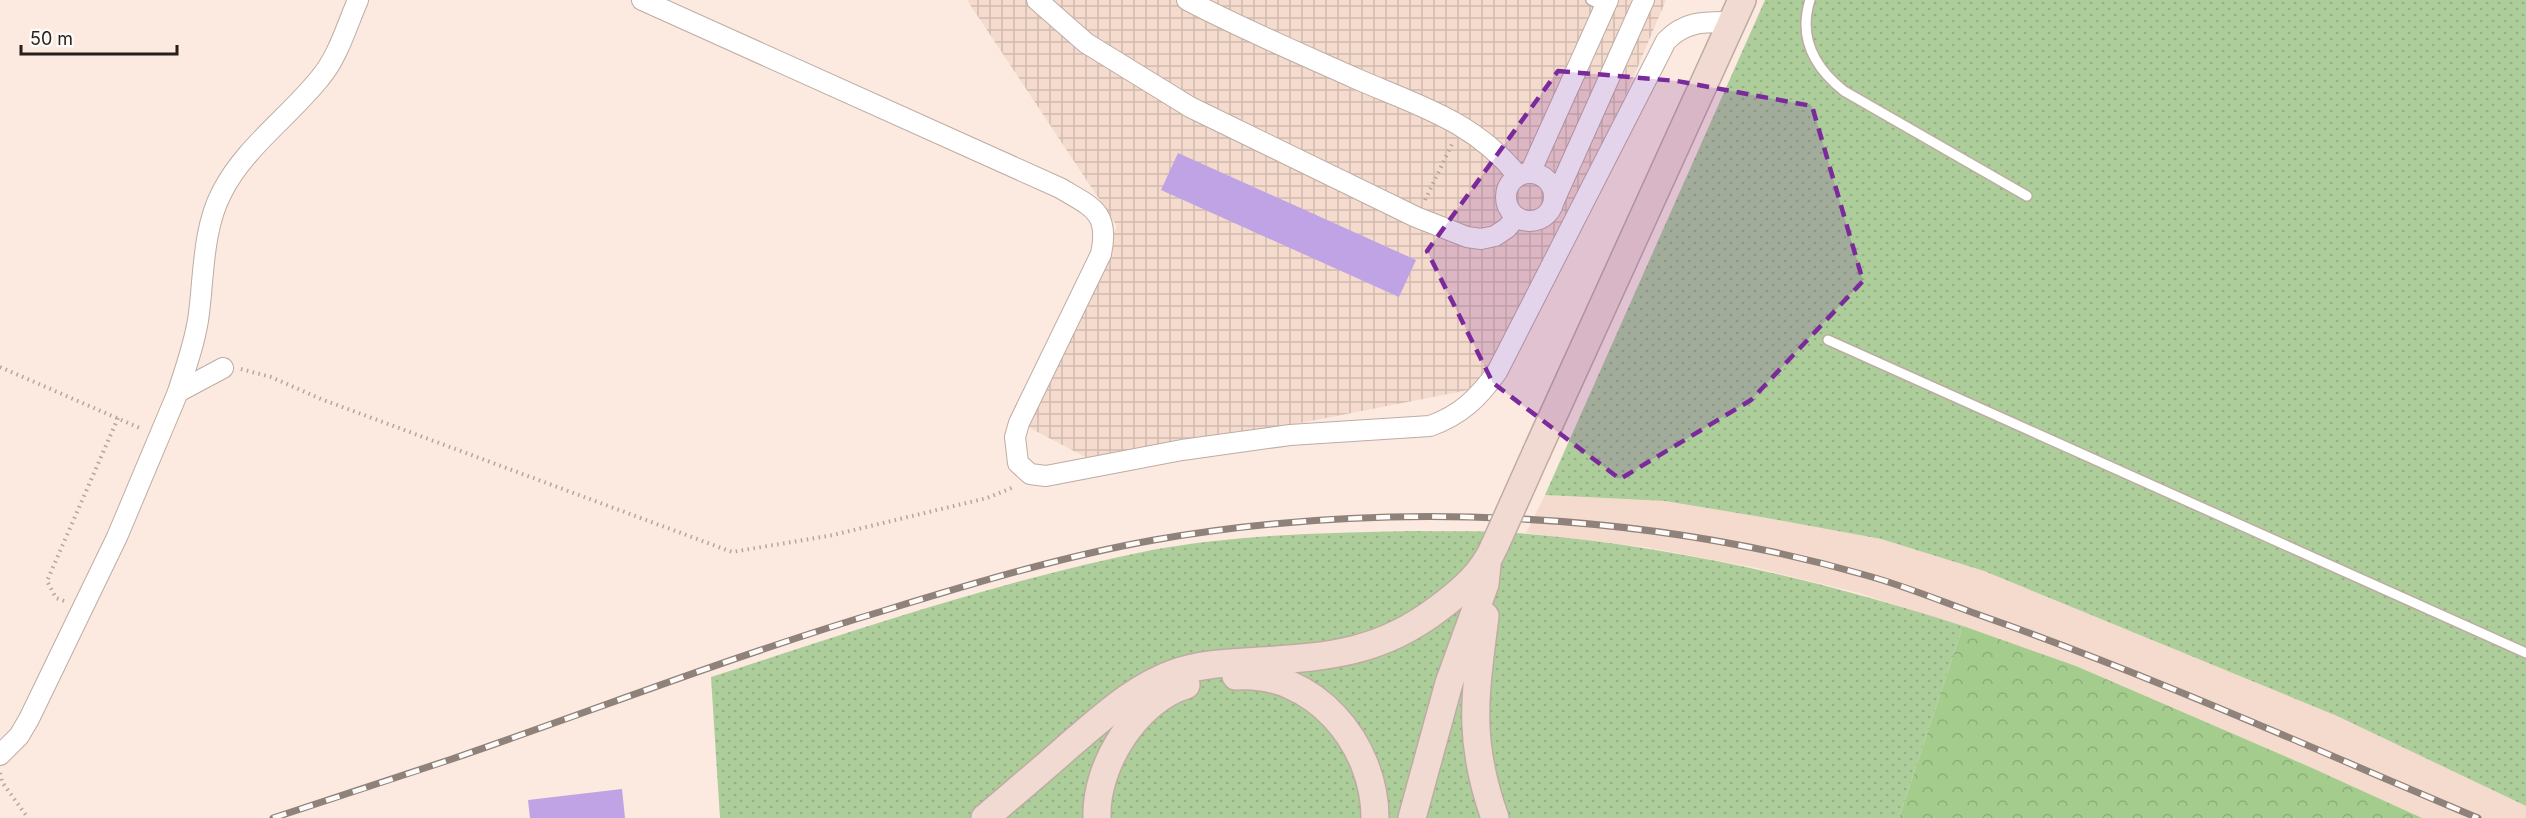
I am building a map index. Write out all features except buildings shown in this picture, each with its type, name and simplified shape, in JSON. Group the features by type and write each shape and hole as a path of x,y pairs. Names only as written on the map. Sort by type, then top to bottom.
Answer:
{"main road":[{"path":"1396,818 1429,703 1485,568 1737,11"},
{"path":"985,818 1114,707 1144,687 1175,673 1209,664 1338,654 1380,644 1417,625 1485,568"},
{"path":"1412,818 1449,683 1485,568"},
{"path":"1485,568 1486,605 1474,706 1476,750 1484,786 1495,818"},
{"path":"1264,661 1308,681 1329,695 1350,715 1369,741 1383,772 1390,818"},
{"path":"1097,818 1101,785 1112,756 1130,728 1151,705 1175,688 1205,679 1243,676 1287,683 1307,692 1342,724 1357,747 1369,777 1375,818"}],"street":[{"path":"0,755 19,736 29,719 117,537 178,392 194,342 199,312 200,282 220,194 238,166 322,76 358,0"},
{"path":"642,0 1060,188 1096,212 1105,229 1101,254 1020,423 1015,438 1018,463 1030,474 1042,476 1082,471 1182,450 1279,436 1430,426 1451,419 1468,407 1497,372 1666,40 1687,25 1737,11"},
{"path":"1037,0 1086,43 1190,107 1416,217 1467,237 1481,239 1495,236 1507,228 1516,217"},
{"path":"1187,0 1233,24 1461,125 1479,135 1524,174 1548,181 1553,190 1554,201"},
{"path":"1601,2 1524,174 1512,181 1506,195 1510,211 1516,217 1524,220 1540,219 1551,208 1644,0"},
{"path":"178,392 223,368"}],"lane":[{"path":"1810,0 1805,29 1816,63 1827,77 1844,91 2027,196"},
{"path":"1828,340 2526,653"}],"path":[{"path":"1416,217 1461,125"},
{"path":"0,366 159,436"},
{"path":"223,368 254,371 271,377 321,399 732,552 833,535 987,498 1042,476"},
{"path":"84,606 56,598 47,581 118,418"},
{"path":"0,773 2,782 28,818"}],"highlighted area":[{"path":"1558,71 1677,81 1812,106 1863,281 1751,400 1620,479 1493,383 1427,251"}],"shaded area":[{"path":"967,0 1666,0 1597,163 1479,388 1097,463 1024,425 1117,226"},
{"path":"1545,495 1665,501 1767,518 1881,539 1984,571 2337,716 2526,806 2526,818 2422,818 2076,666 1859,593 1757,568 1645,547 1526,533"}],"green space":[{"path":"1765,0 2526,0 2526,806 2337,716 1984,571 1881,539 1767,518 1665,501 1545,495"},
{"path":"1414,531 1528,534 1639,547 1802,580 1963,626 1899,818 720,818 711,677 985,591 1152,550 1250,537"},
{"path":"1963,626 2076,666 2422,818 1899,818"}],"railway":[{"path":"273,818 449,760 776,645 1019,571 1120,546 1241,527 1330,520 1421,517 1512,518 1602,525 1692,537 1780,553 1865,575 1910,589 2109,664 2478,818"}]}
